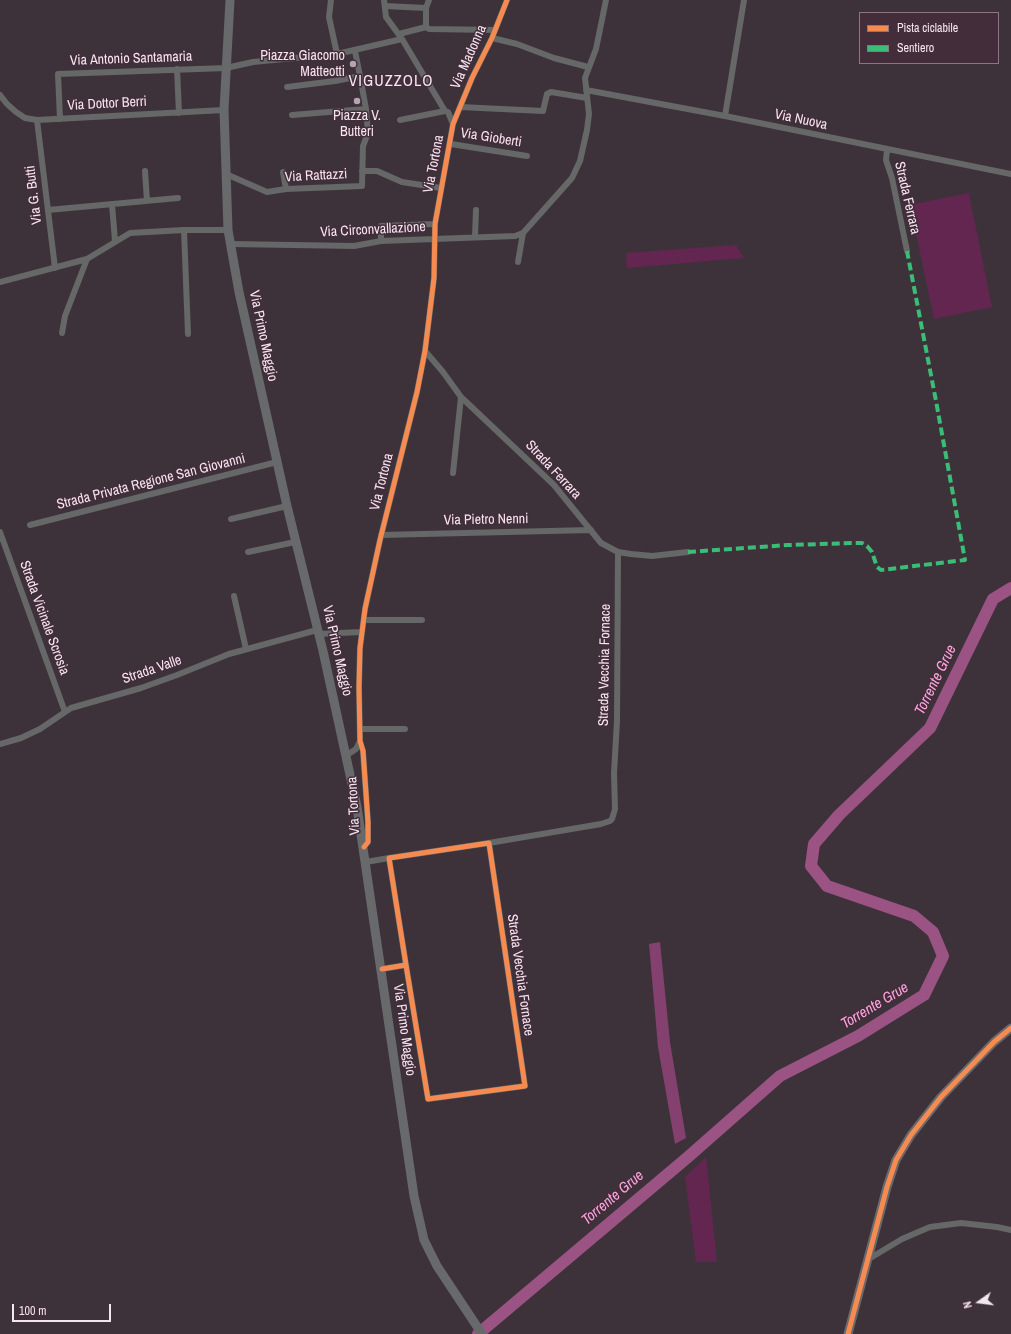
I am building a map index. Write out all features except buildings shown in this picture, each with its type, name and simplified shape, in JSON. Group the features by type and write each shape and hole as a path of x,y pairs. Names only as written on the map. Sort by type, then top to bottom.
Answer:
{"main road":[{"name":"Via Primo Maggio","path":"230,0 224,110 228,230 241,300 286,506 318,632 346,755 364,847 414,1196 424,1240 436,1266 482,1334"},
{"path":"848,1334 887,1187 896,1160 911,1135 941,1097 994,1042 1011,1028"}],"street":[{"path":"331,0 329,17 337,54"},
{"path":"429,0 426,8 426,26 429,29 494,30"},
{"name":"Via Madonna","path":"453,124 472,78 492,38 506,0"},
{"path":"518,262 523,233 572,178 580,162 588,114 585,78 596,49 606,0"},
{"path":"725,116 744,0"},
{"path":"426,8 385,3 386,17 401,36 445,110 448,112 453,124"},
{"name":"Via Antonio Santamaria","path":"60,119 58,74 226,68 253,62 337,54 355,51 426,26"},
{"path":"492,38 517,44 554,58 588,67"},
{"path":"355,51 357,77 366,108 368,132 363,146 362,171"},
{"path":"178,69 179,113"},
{"path":"287,87 357,77"},
{"name":"Via Nuova","path":"586,90 725,116 1011,174"},
{"path":"460,107 543,111 547,94 552,92 587,98"},
{"name":"Via Dottor Berri","path":"0,95 16,112 25,118 37,120 224,110"},
{"path":"292,115 366,108"},
{"path":"400,120 445,110"},
{"name":"Via G. Butti","path":"37,120 55,268"},
{"name":"Via Tortona","path":"364,847 368,842 368,822 363,751 360,741 360,648 381,535 417,392 425,351 434,278 435,224 451,144 453,124"},
{"name":"Via Gioberti","path":"451,144 527,156"},
{"name":"Strada Ferrara","path":"887,150 886,160 892,178 907,251"},
{"path":"145,171 147,201"},
{"name":"Via Rattazzi","path":"226,174 267,192 286,189 362,186 362,171 377,171 402,182 441,188"},
{"path":"283,172 286,189"},
{"path":"48,210 178,198"},
{"path":"112,204 115,241"},
{"path":"476,210 476,236"},
{"path":"381,241 381,226 435,224"},
{"path":"0,282 88,259 130,233 184,230 228,230"},
{"path":"184,230 188,334"},
{"name":"Via Circonvallazione","path":"231,244 354,246 381,241 476,236 515,236 523,233"},
{"path":"62,334 65,316 88,259"},
{"name":"Strada Ferrara","path":"425,351 443,372 461,397 554,484 601,543 618,552 652,556 688,552"},
{"path":"453,473 461,397"},
{"name":"Strada Privata Regione San Giovanni","path":"30,525 277,462"},
{"path":"231,519 286,506"},
{"name":"Via Pietro Nenni","path":"381,535 591,530"},
{"name":"Strada Vicinale Scrosia","path":"0,532 65,712"},
{"path":"248,552 295,542"},
{"name":"Strada Vecchia Fornace","path":"489,843 525,1086 428,1099 389,858 601,824 612,819 615,809 614,773 617,721 618,552"},
{"path":"234,596 246,649"},
{"path":"364,620 422,620"},
{"name":"Strada Valle","path":"0,744 20,738 40,729 71,708 141,688 178,675 229,654 318,632 362,632"},
{"path":"360,729 405,729"},
{"path":"346,755 356,749 360,741"},
{"path":"366,862 389,858"},
{"path":"382,969 406,965"},
{"path":"867,1260 902,1239 930,1227 961,1223 1011,1230"}],"shaded area":[{"path":"973,192 969,194 992,307 934,319 910,205"},
{"path":"736,245 744,258 627,268 626,253"},
{"path":"660,942 670,1042 686,1138 675,1144 658,1047 649,944"},
{"path":"706,1157 717,1262 696,1262 685,1177"}],"waterway":[{"name":"Torrente Grue","path":"478,1334 688,1157 780,1076 858,1036 924,995 943,956 933,932 914,916 827,886 811,866 814,844 839,815 930,728 993,599 1011,588"}],"marked path":[{"path":"688,552 788,545 862,543 872,552 877,567 881,570 965,560 907,251"}],"cycle path":[{"path":"364,847 368,842 368,822 363,751 360,741 359,687 360,648 365,609 380,540 417,392 425,351 434,278 435,224 453,124 472,78 492,38 507,0"},
{"path":"382,969 406,965 428,1099 525,1086 489,843 389,858 406,965"},
{"path":"848,1334 887,1187 896,1160 911,1135 941,1097 994,1042 1011,1028"}],"place":[{"name":"Piazza Giacomo Matteotti","path":"353,64"},
{"name":"Piazza V. Butteri","path":"357,101"}],"district":[{"name":"VIGUZZOLO","path":"391,82"}]}
